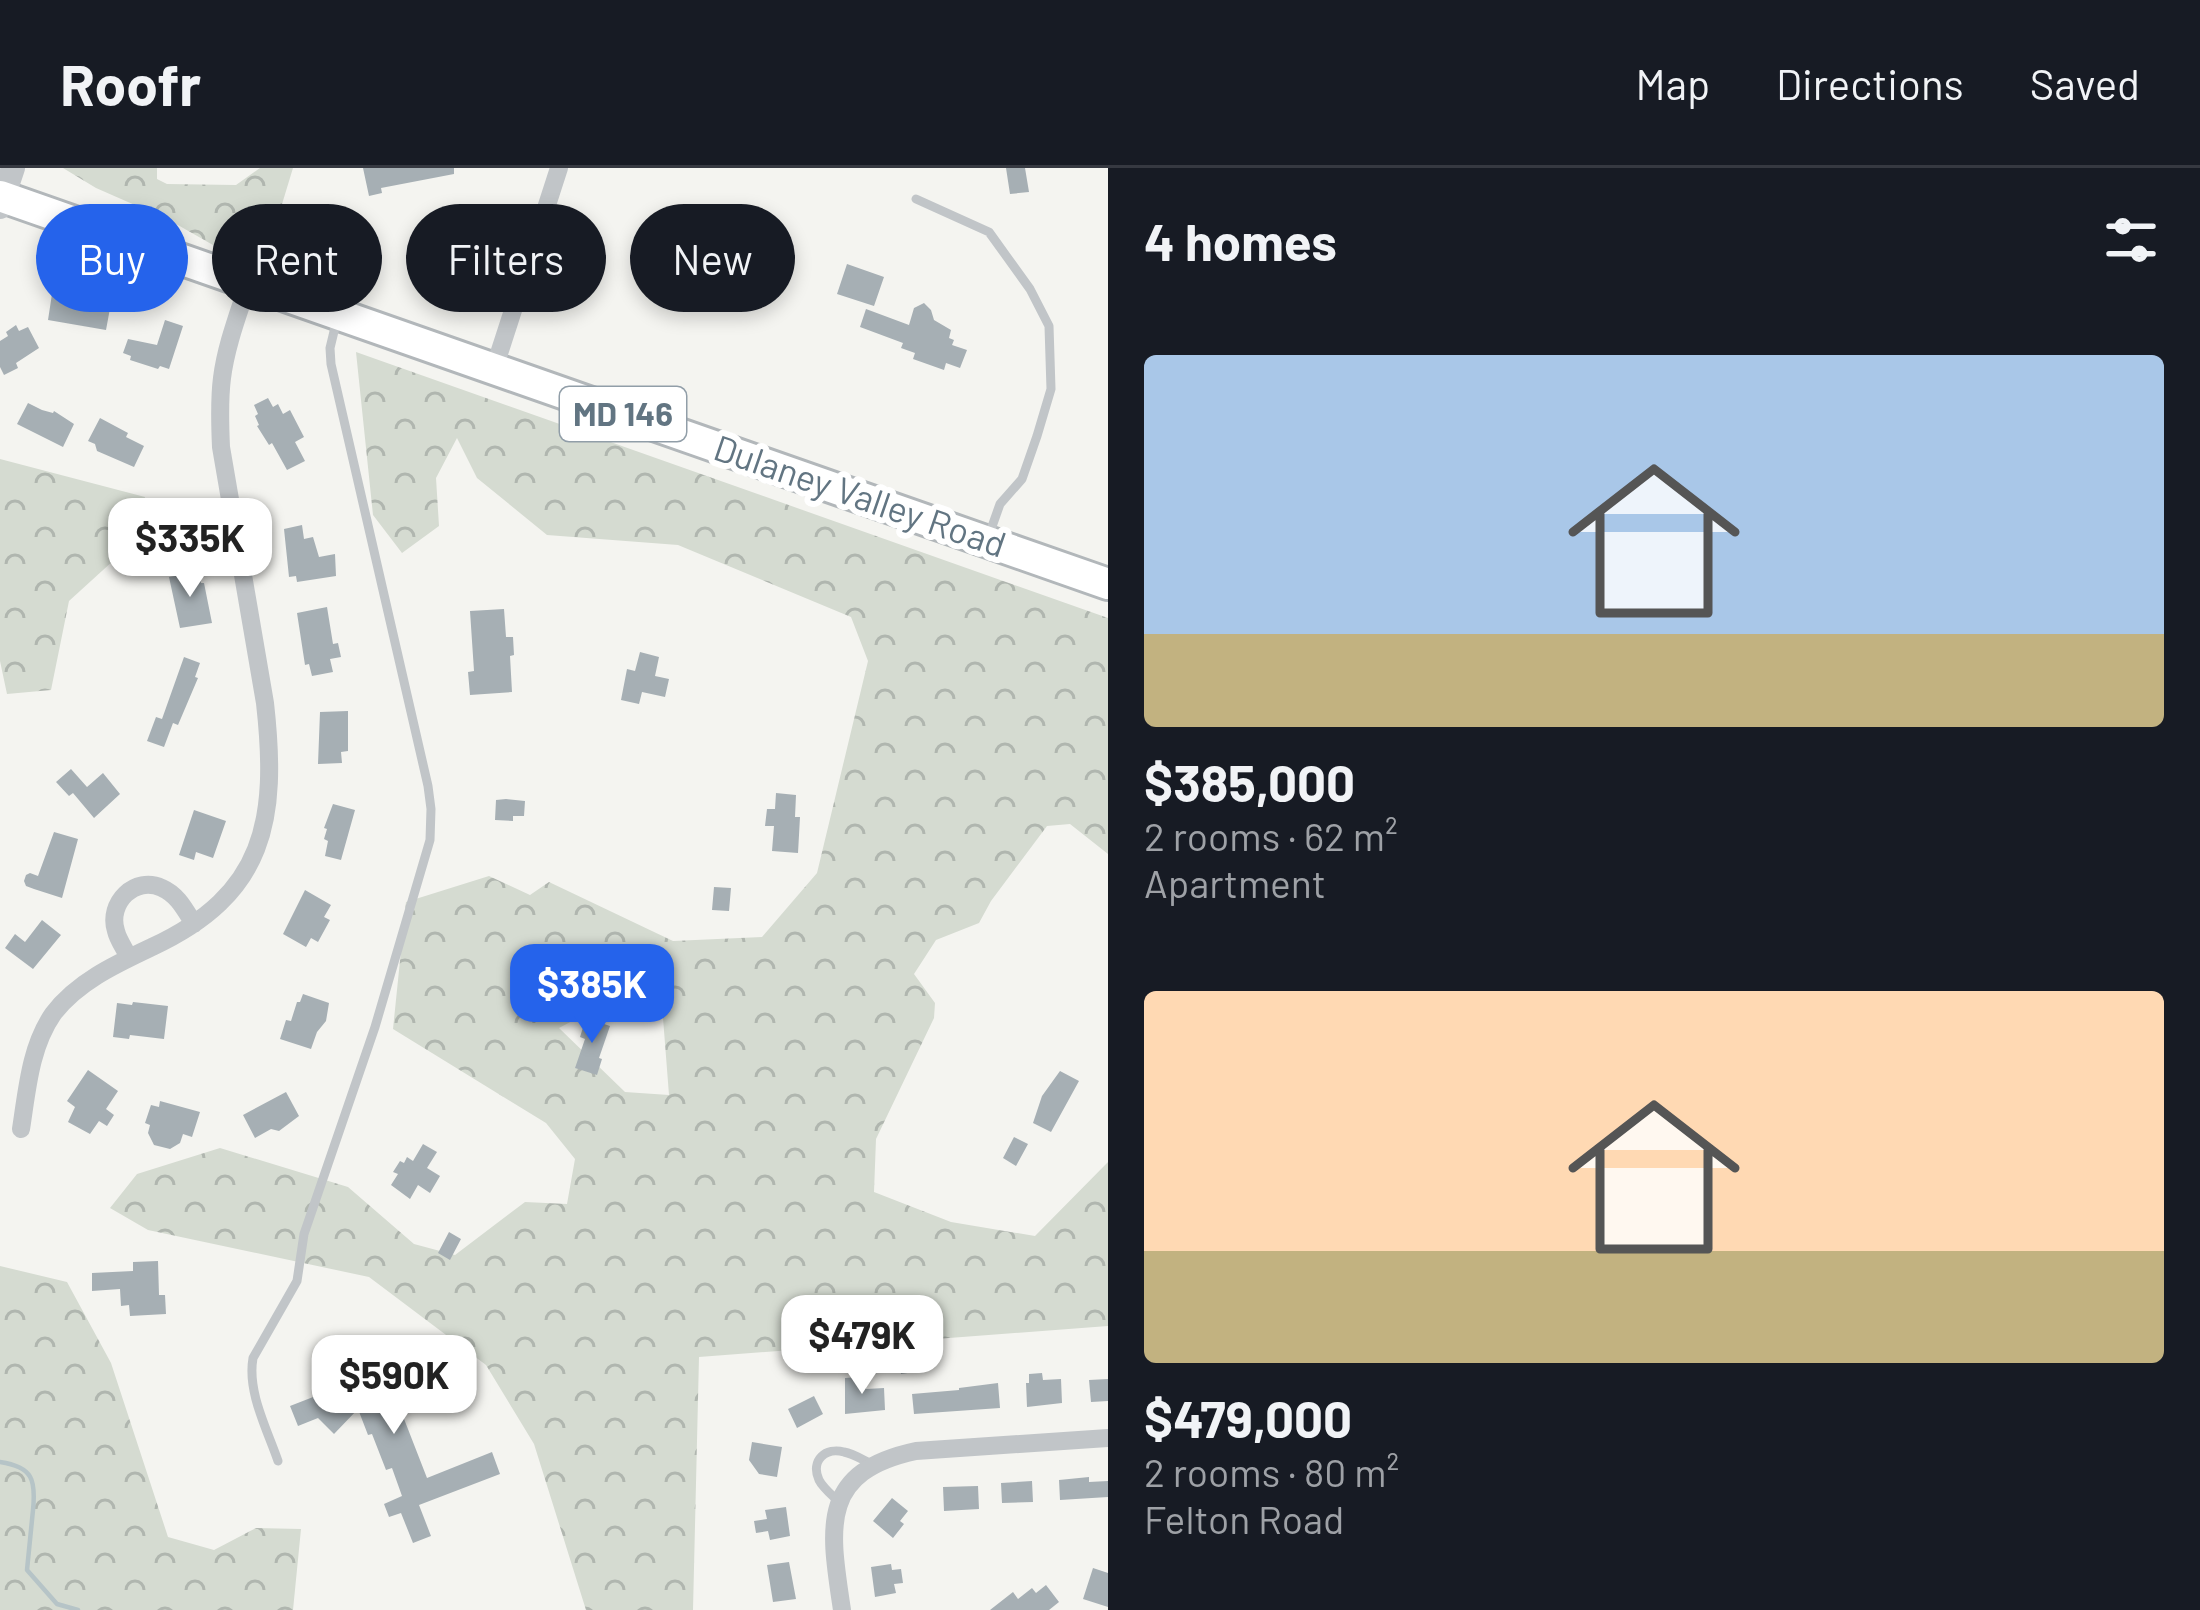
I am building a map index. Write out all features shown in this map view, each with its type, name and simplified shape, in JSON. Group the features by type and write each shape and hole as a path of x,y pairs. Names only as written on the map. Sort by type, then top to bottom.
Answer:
{"main road":[{"name":"Dulaney Valley Road","path":"4,192 212,270"},
{"name":"Dulaney Valley Road","path":"333,312 1108,584"}],"street":[{"path":"494,369 559,168"},
{"path":"21,1129 34,1055 55,1012 73,993 219,906 238,886 263,831 271,777 265,703 221,447 222,378 239,312"},
{"path":"129,958 115,930 114,916 118,902 136,886 164,888 177,897 194,925"},
{"path":"842,1610 832,1538 839,1502 872,1464 916,1450 1108,1438"}],"lane":[{"path":"916,200 989,232 1030,289 1049,326 1051,388 1022,478 1000,504 987,540"},
{"path":"278,1461 251,1369 297,1281 304,1234 375,1027 430,840 428,786 331,364 339,314"},
{"path":"839,1502 818,1478 821,1455 846,1452 872,1464"}],"green space":[{"path":"63,168 157,168 157,179 167,184 236,185 260,168 293,168 282,204 212,204 212,244 188,231 188,204 132,204"},
{"path":"356,352 1108,618 1108,854 1070,824 1047,826 979,923 936,940 914,974 935,1003 934,1018 876,1139 874,1192 951,1222 1035,1236 1108,1162 1108,1326 699,1357 693,1610 586,1610 534,1444 486,1365 369,1277 148,1230 110,1208 137,1174 220,1148 348,1187 414,1244 455,1255 525,1202 567,1204 575,1159 546,1123 393,1029 406,902 489,876 530,895 549,882 673,941 762,937 817,873 868,661 851,617 678,545 547,535 477,478 457,438 436,478 439,526 402,553 373,515","holes":["633,989 662,1005 669,1095 625,1092 559,1028"]},
{"path":"0,459 145,497 136,540 69,601 51,690 7,694 0,661"},
{"path":"0,1266 67,1282 111,1363 168,1537 214,1550 256,1528 301,1529 293,1610 0,1610"}],"building":[{"path":"363,168 454,168 454,174 381,188 382,193 369,196"},
{"path":"1006,168 1025,168 1029,192 1010,194"},
{"path":"847,264 884,277 874,306 837,294"},
{"path":"924,303 934,320 951,330 952,345 967,350 960,368 946,363 944,370 913,359 915,353 901,348 903,343 860,327 866,309 909,325 914,308"},
{"path":"49,312 109,312 106,330 48,320"},
{"path":"165,320 183,326 169,369 130,360 123,353 128,339 157,345"},
{"path":"16,325 19,331 28,327 39,348 4,375 0,341"},
{"path":"268,398 283,414 290,410 304,437 295,442 305,461 287,470 257,426 254,405"},
{"path":"28,403 74,424 63,447 17,424"},
{"path":"100,418 144,446 134,467 97,451 88,441"},
{"path":"302,525 304,539 313,537 319,557 335,554 336,576 297,582 296,576 289,577 284,529"},
{"path":"199,572 212,623 180,628 169,577"},
{"path":"327,607 333,644 338,643 341,657 330,659 333,672 312,676 309,664 305,665 297,613"},
{"path":"504,609 506,637 513,637 512,692 470,695 468,672 474,671 470,611"},
{"path":"640,652 659,657 655,676 669,679 665,697 642,692 639,704 621,700 627,669 635,671"},
{"path":"184,657 200,663 198,678 164,747 147,741 156,717 162,719"},
{"path":"348,711 348,751 341,752 342,763 318,764 320,712"},
{"path":"71,769 87,787 103,773 120,794 94,818 73,793 69,796 56,782"},
{"path":"776,793 796,795 798,853 772,851 774,826 765,826 767,809 775,809"},
{"path":"496,800 525,801 524,816 495,820"},
{"path":"333,804 355,810 341,860 325,856 324,828"},
{"path":"194,810 226,821 213,858 196,852 194,860 179,855"},
{"path":"54,832 78,839 62,898 26,886 24,881 30,873 38,876"},
{"path":"714,887 731,888 729,911 712,910"},
{"path":"305,890 331,905 324,917 330,920 318,942 311,938 306,947 283,934"},
{"path":"42,920 61,935 33,969 5,948 15,934 25,942"},
{"path":"303,994 329,1003 326,1021 311,1049 280,1039"},
{"path":"117,1003 168,1006 164,1039 113,1037"},
{"path":"586,1018 610,1026 597,1075 575,1068"},
{"path":"88,1070 118,1091 106,1109 114,1115 107,1126 99,1121 90,1134 68,1122 75,1107 67,1101"},
{"path":"1060,1071 1079,1081 1051,1132 1033,1123 1042,1096"},
{"path":"286,1092 299,1116 279,1131 271,1129 255,1138 243,1115"},
{"path":"160,1101 200,1112 192,1137 183,1134 180,1143 170,1149 154,1145 150,1125 145,1123 151,1105 159,1107"},
{"path":"1014,1137 1028,1144 1016,1166 1003,1158"},
{"path":"423,1144 437,1152 427,1168 440,1176 430,1193 418,1185 410,1199 391,1185 398,1174 393,1172 407,1157 413,1161"},
{"path":"449,1232 461,1239 450,1260 438,1253"},
{"path":"158,1261 159,1295 165,1295 166,1314 130,1316 129,1305 121,1306 120,1289 92,1291 92,1273 133,1271 133,1262"},
{"path":"421,1348 431,1373 392,1388 427,1478 492,1452 500,1474 419,1505 431,1536 413,1543 401,1513 389,1517 384,1504 402,1496 392,1468 386,1470 358,1409 334,1434 318,1418 298,1426 290,1406"},
{"path":"912,1353 914,1372 901,1374 899,1354"},
{"path":"1042,1373 1043,1380 1061,1379 1062,1403 1027,1407 1029,1374"},
{"path":"860,1377 866,1389 884,1388 885,1410 845,1414 845,1378"},
{"path":"1108,1379 1108,1401 1091,1402 1089,1380"},
{"path":"998,1383 1000,1408 914,1414 912,1394"},
{"path":"814,1396 823,1414 797,1428 788,1409"},
{"path":"752,1442 782,1447 777,1477 759,1474 749,1460"},
{"path":"1089,1477 1089,1482 1108,1481 1108,1497 1060,1500 1059,1480"},
{"path":"1032,1481 1033,1502 1002,1503 1001,1483"},
{"path":"978,1486 979,1509 944,1511 943,1487"},
{"path":"892,1498 908,1511 893,1538 873,1521"},
{"path":"786,1507 790,1536 770,1540 768,1531 756,1533 754,1521 767,1519 765,1510"},
{"path":"789,1562 796,1599 773,1602 767,1565"},
{"path":"891,1564 892,1570 901,1569 903,1583 894,1584 896,1593 875,1597 871,1567"},
{"path":"1093,1568 1108,1573 1108,1607 1083,1599"},
{"path":"1046,1585 1059,1602 1049,1610 990,1610 1013,1592 1018,1599"}],"waterway":[{"path":"0,1462 20,1467 33,1483 27,1570 57,1604 78,1610"}]}
